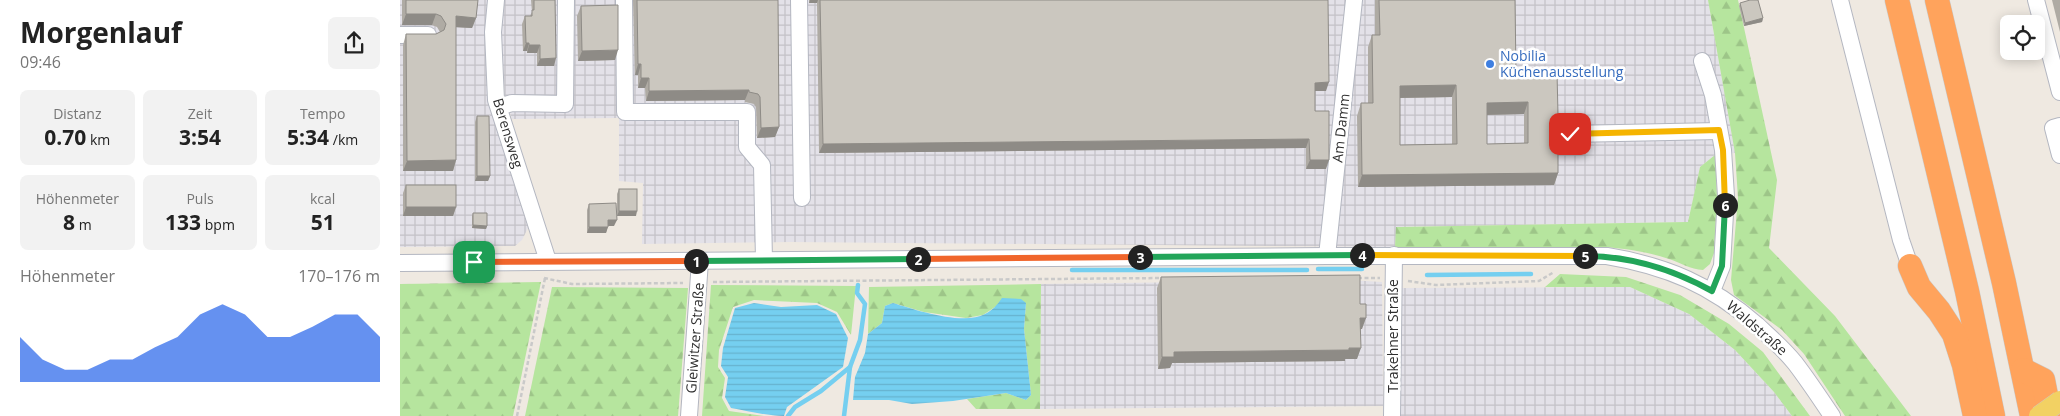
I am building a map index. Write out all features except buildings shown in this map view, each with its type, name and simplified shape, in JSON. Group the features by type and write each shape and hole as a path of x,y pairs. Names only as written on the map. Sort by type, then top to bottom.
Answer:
{"highway":[{"path":"1897,0 1965,281 1993,416"},
{"path":"1937,0 1980,178 2032,416"},
{"path":"1910,266 1919,287 1939,310 1954,334 1964,365 1975,416"},
{"path":"2023,370 2042,380 2050,416"}],"main road":[{"path":"2039,416 2060,401"}],"street":[{"name":"Berensweg","path":"496,0 493,32 496,100 548,261"},
{"path":"499,107 512,103 565,104 566,0"},
{"path":"624,0 625,112 747,112 747,147 762,165 764,260"},
{"path":"799,0 802,198"},
{"name":"Am Damm","path":"1327,256 1354,0"},
{"path":"1840,0 1898,230 1910,266"},
{"path":"2036,0 2060,92"},
{"path":"400,35 432,35"},
{"path":"1702,61 1713,95 1723,150 1726,204 1722,266 1712,291"},
{"path":"2060,126 2053,128 2060,155"},
{"path":"1570,134 1719,130"},
{"name":"Waldstraße","path":"400,263 1394,255 1607,256 1666,269 1689,278 1740,310 1775,341 1795,362 1832,416"},
{"name":"Trakehner Straße","path":"1392,416 1394,255"},
{"name":"Gleiwitzer Straße","path":"689,416 700,261"}],"path":[{"path":"517,416 548,261"},
{"path":"1349,278 1393,279 1436,285 1485,285 1539,282 1558,270"},
{"path":"545,278 572,284 1170,278"}],"shaded area":[{"path":"400,0 488,0 485,29 488,99 528,228 522,240 515,246 400,247"},
{"path":"504,0 1708,0 1735,153 1715,155 1700,167 1688,222 1397,227 1395,247 790,242 642,244 643,183 619,181 619,118 512,119 505,97 501,31"},
{"path":"1349,280 1382,282 1383,406 1040,409 1041,284"},
{"path":"1630,287 1689,314 1735,350 1774,392 1792,416 1401,416 1401,288"}],"green space":[{"path":"1708,0 1738,0 1777,180 1769,248 1835,316 1911,416 1845,416 1804,354 1782,330 1734,295 1731,280 1738,198 1735,153"},
{"path":"1715,155 1717,196 1714,253 1710,264 1703,270 1653,254 1606,247 1395,247 1396,227 1688,222 1700,167"},
{"path":"1560,274 1626,277 1680,295 1729,324 1763,352 1810,416 1792,416 1774,392 1735,350 1689,314 1630,287 1545,287"},
{"path":"541,282 513,416 400,416 400,284"},
{"path":"1041,284 1040,409 976,409 967,399 1006,393 1026,400 1031,395 1024,329 1026,303 995,307 983,315 966,318 924,312 893,303 885,306 882,323 868,334 869,287"},
{"path":"711,285 856,286 851,335 837,312 817,303 754,300 733,307 719,350 718,367 725,378 722,398 729,411 764,416 702,416"},
{"path":"552,287 688,288 678,416 525,416"}],"water":[{"path":"1002,298 1021,299 1026,303 1024,329 1031,395 1026,400 1006,393 953,401 912,404 889,400 853,400 855,377 865,353 868,334 882,323 885,306 893,303 939,316 965,318 985,314 995,307"},
{"path":"754,303 781,307 817,305 836,314 848,338 843,367 787,407 784,416 731,408 725,397 728,377 721,366 723,348 735,308"}],"waterway":[{"path":"1318,269 1362,269"},
{"path":"1072,270 1307,270"},
{"path":"1427,275 1531,274"},
{"path":"788,416 795,407 821,391 850,367 860,340 865,304 857,293 858,285"},
{"path":"844,416 850,367"}],"place":[{"name":"Nobilia Küchenausstellung","path":"1490,64"}],"route":[{"path":"474,262 1433,255 1607,256 1666,269 1689,278 1712,291 1722,266 1726,196 1723,150 1719,130 1570,134"}]}
